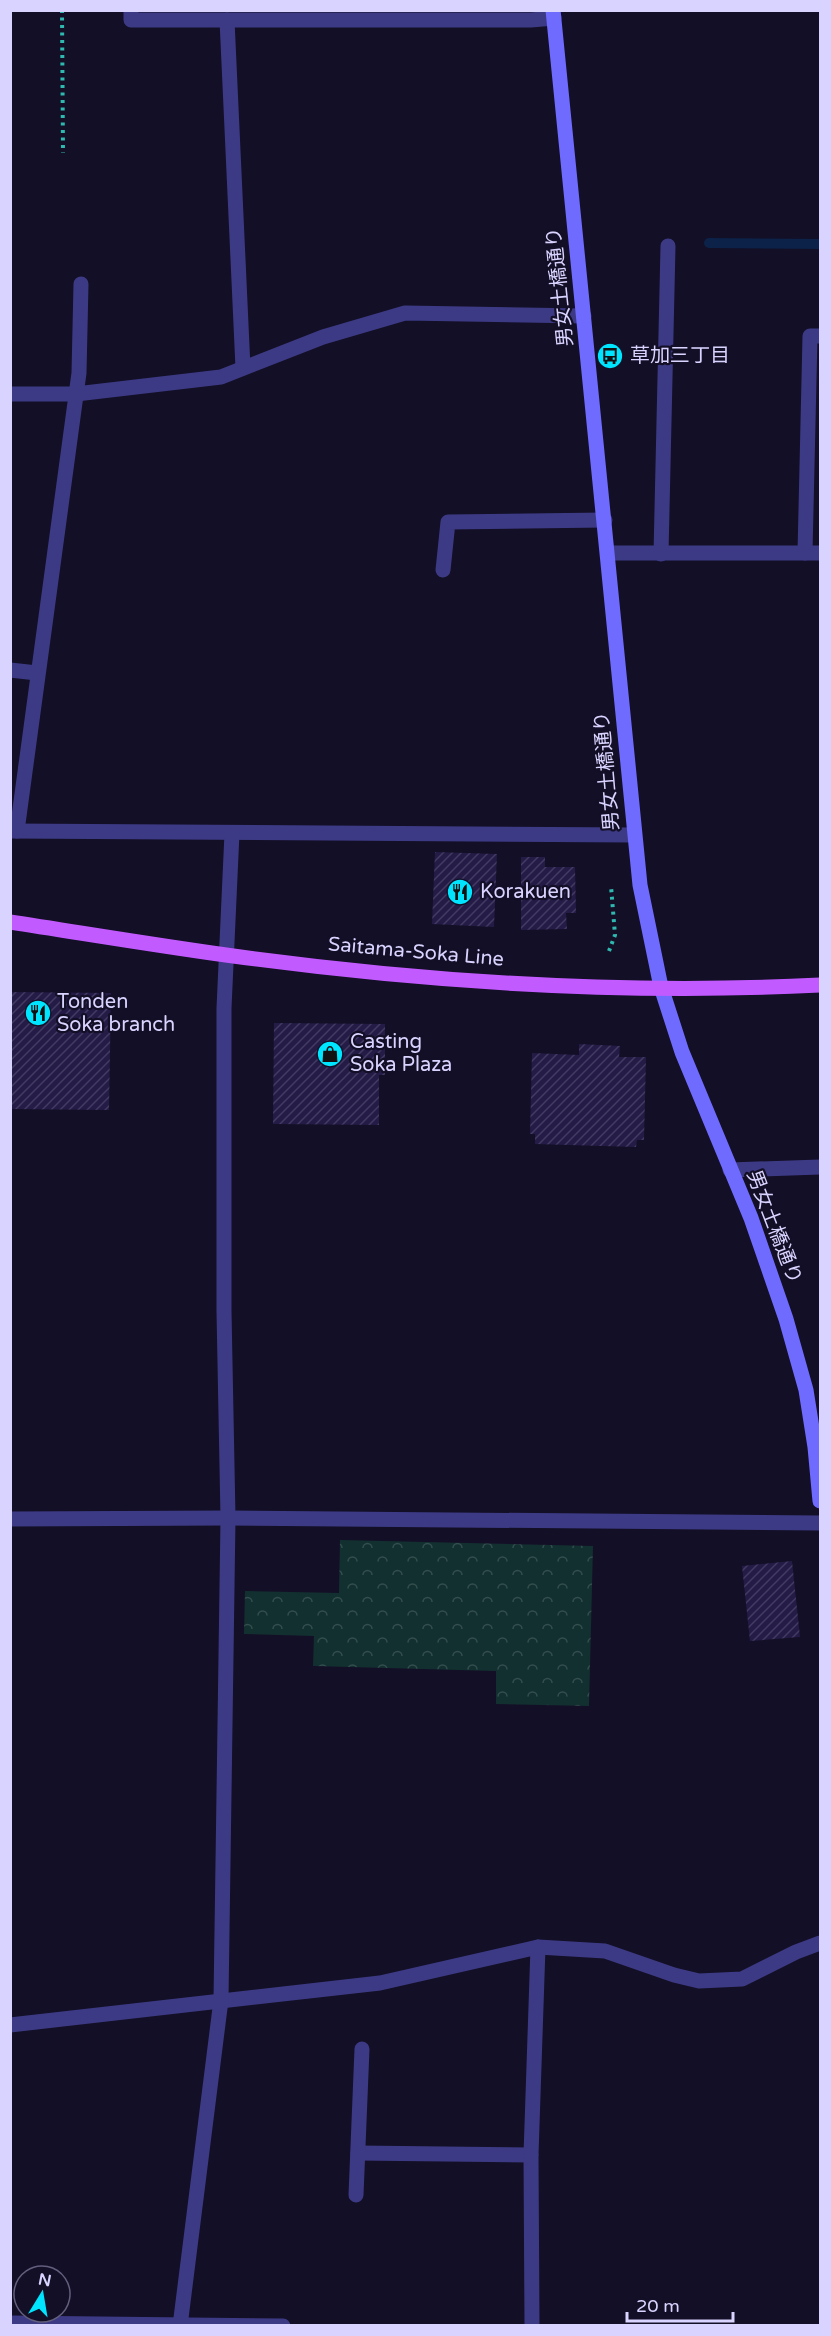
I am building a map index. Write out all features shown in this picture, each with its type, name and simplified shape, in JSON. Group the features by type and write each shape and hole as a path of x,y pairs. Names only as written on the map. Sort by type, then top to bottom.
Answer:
{"main road":[{"name":"Saitama-Soka Line","path":"10,922 228,955 397,974 571,986 820,985"}],"street":[{"path":"131,10 131,20 226,20 299,15 531,20 554,14"},
{"name":"男女土橋通り","path":"554,14 640,885 661,987 682,1052 751,1218 786,1319 806,1390 820,1501"},
{"path":"226,20 243,368"},
{"path":"661,554 668,246"},
{"path":"81,284 79,373 14,831 634,835"},
{"path":"10,394 76,394 221,377 323,336 405,313 584,316"},
{"path":"608,553 813,553 810,336 820,336"},
{"path":"443,570 448,522 604,520"},
{"path":"10,670 37,673"},
{"path":"181,2324 222,2000 228,1518 224,1311 224,1008 232,833"},
{"path":"730,1170 820,1167"},
{"path":"10,1518 820,1523"},
{"path":"10,2025 380,1983 538,1947 605,1951 674,1975 699,1981 742,1979 796,1952 820,1943"},
{"path":"532,2325 531,2155 538,1947"},
{"path":"356,2194 362,2049"},
{"path":"358,2153 531,2155"},
{"path":"10,2323 283,2325"}],"path":[{"path":"62,10 63,153"}],"green space":[{"path":"340,1540 593,1546 589,1706 496,1704 496,1671 313,1666 314,1636 244,1634 245,1591 339,1593"}],"building":[{"path":"435,852 497,854 494,927 432,924"},
{"path":"521,857 545,857 545,867 575,867 576,913 566,913 567,929 521,930"},
{"path":"10,992 111,993 109,1110 10,1109"},
{"path":"274,1023 385,1024 385,1075 379,1075 379,1125 273,1124"},
{"path":"579,1044 620,1046 619,1057 646,1057 644,1140 637,1140 636,1147 535,1144 535,1134 530,1134 532,1053 579,1055"},
{"path":"792,1561 800,1637 750,1641 742,1566"}],"waterway":[{"path":"709,243 820,244"}],"place":[{"name":"草加三丁目","path":"610,356"},
{"name":"Korakuen","path":"460,892"},
{"name":"Tonden Soka branch","path":"38,1013"},
{"name":"Casting Soka Plaza","path":"330,1054"}]}
